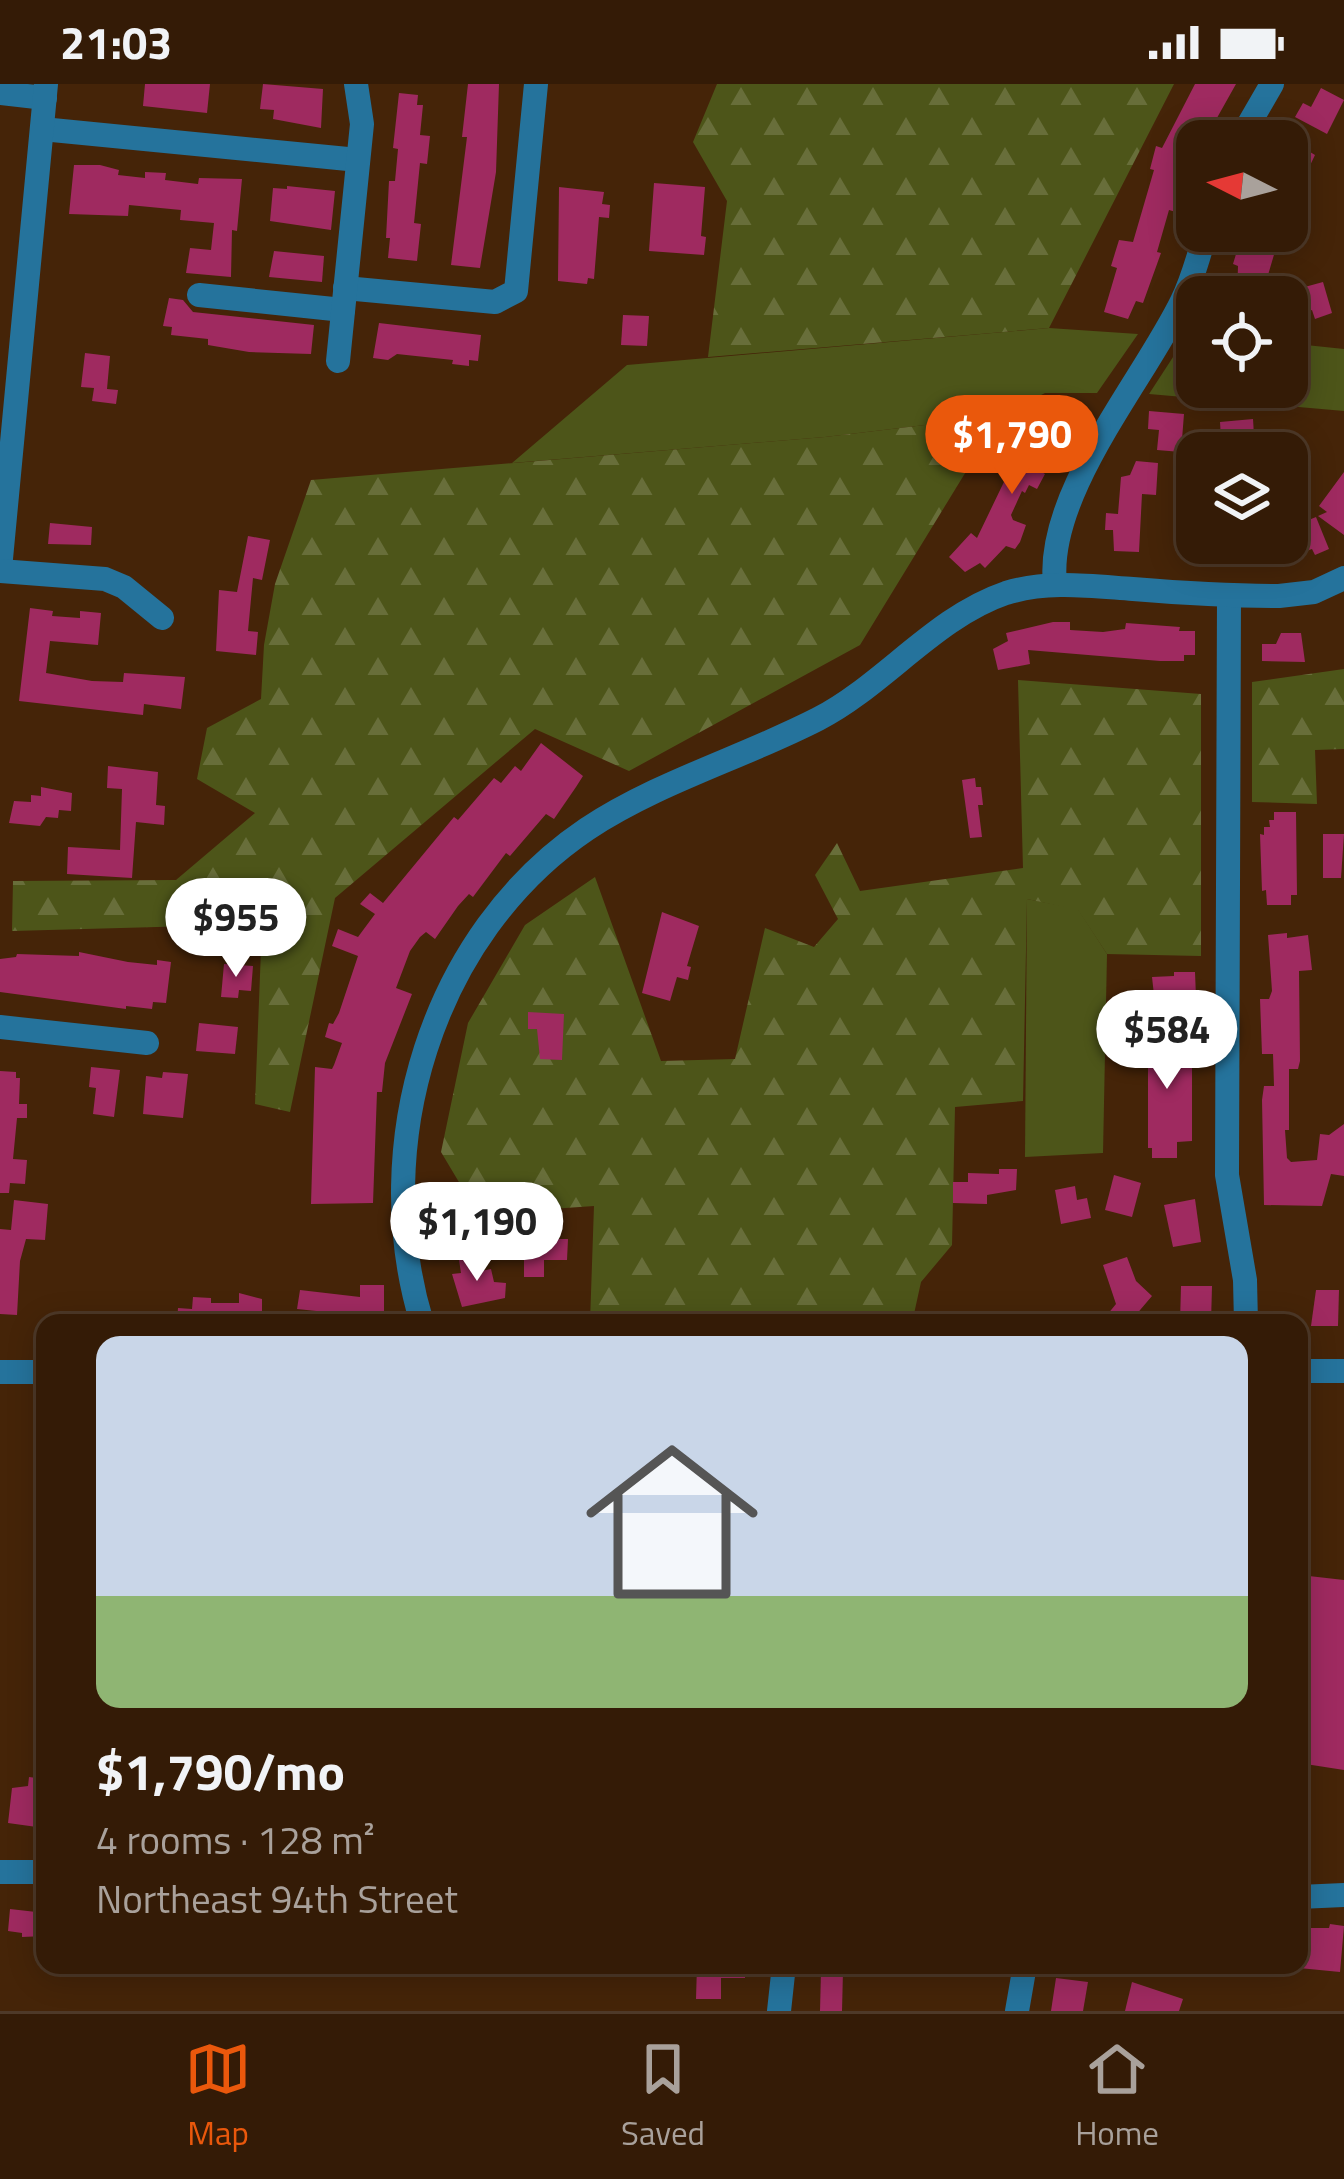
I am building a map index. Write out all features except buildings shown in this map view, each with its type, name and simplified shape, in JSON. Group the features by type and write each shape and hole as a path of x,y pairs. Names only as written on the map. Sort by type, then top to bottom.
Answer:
{"street":[{"path":"338,361 362,124 356,84"},
{"path":"200,295 495,302 516,291 536,84"},
{"path":"1251,120 1271,84"},
{"path":"0,93 45,91 9,382 0,570 105,579 124,587 163,618"},
{"path":"42,129 358,160"},
{"path":"1054,584 1058,531 1070,503 1124,395 1181,304 1198,252"},
{"path":"420,1314 408,1268 404,1210 407,1138 428,1038 475,945 507,900 545,862 619,810 848,702 971,608 1008,592 1054,584 1229,596 1314,592 1344,578"},
{"path":"1229,596 1227,1175 1245,1280 1246,1314"},
{"path":"0,1027 147,1042"},
{"path":"1308,1371 1344,1372"},
{"path":"0,1372 36,1372"},
{"path":"0,1871 36,1872"},
{"path":"1308,1896 1344,1894"},
{"path":"779,2011 783,1974"},
{"path":"1017,2011 1023,1974"}],"green space":[{"path":"717,84 1174,84 1049,328 708,357 727,201 693,142"},
{"path":"1049,328 1138,334 1097,393 1045,393 1000,416 825,437 512,463 627,365"},
{"path":"1308,345 1344,349 1344,411 1308,408"},
{"path":"1176,352 1176,396 1149,394"},
{"path":"1000,416 860,645 629,771 535,729 335,898 290,1112 255,1104 262,924 12,931 13,881 176,880 255,813 197,779 207,728 261,699 275,584 311,480 825,437"},
{"path":"1344,669 1344,749 1315,750 1317,804 1252,802 1252,682"},
{"path":"1018,680 1201,694 1201,956 1107,954 1078,910 1027,899 1023,1101 955,1107 952,1245 921,1282 914,1314 590,1314 594,1206 478,1214 441,1152 468,1023 525,925 595,877 661,1061 735,1059 765,928 814,947 838,919 815,875 837,843 860,891 1023,868"},
{"path":"1027,899 1078,909 1107,954 1103,1153 1025,1157"}]}
